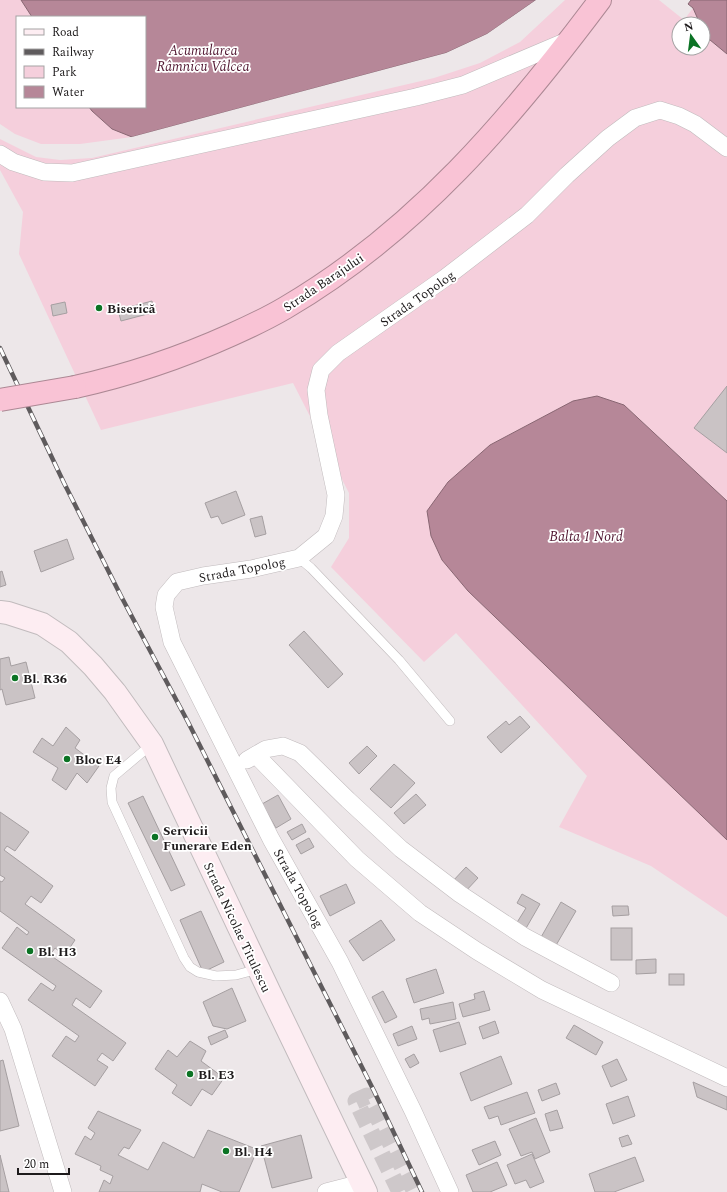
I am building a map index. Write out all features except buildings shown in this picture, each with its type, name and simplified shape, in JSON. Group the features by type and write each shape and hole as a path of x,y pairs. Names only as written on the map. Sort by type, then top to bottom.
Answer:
{"highway":[{"name":"Strada Barajului","path":"0,400 75,387 105,380 175,358 249,327 284,309 350,265 419,208 455,174 488,139 570,40 600,0"}],"main road":[{"name":"Strada Nicolae Titulescu","path":"0,612 42,624 68,642 93,666 115,692 152,744 364,1187"}],"street":[{"path":"0,154 13,162 44,172 72,173 416,97 463,84 570,40"},
{"name":"Strada Topolog","path":"450,1192 340,962 271,838 172,642 164,607 166,595 177,582 203,576 251,569 299,558 326,536 334,516 336,495 319,415 316,390 321,370 338,354 445,278 527,215 567,175 608,138 635,118 660,110 679,116 695,124 727,148"},
{"path":"235,767 266,749 283,746 300,753 401,849 460,894 525,937 611,983"},
{"path":"256,755 357,859 426,917 477,952 542,990 727,1078"},
{"path":"0,1001 13,1028 63,1192"},
{"path":"326,1192 364,1187"}],"lane":[{"path":"299,558 311,568 399,660 450,721"},
{"path":"152,744 114,776 112,802 184,958 190,967 198,972 216,976 236,975 258,968"}],"green space":[{"path":"0,0 21,0 31,16 16,16 16,108 90,108 112,129 132,137 80,144 41,144 15,134 0,124"},
{"path":"565,0 659,0 679,16 671,16 671,56 711,56 711,41 727,54 727,501 624,405 468,591 727,840 727,917 651,866 559,827 587,776 456,633 424,662 331,567 349,538 349,493 293,383 101,430 19,254 23,212 0,170 0,139 36,157 60,160 92,158 434,78 480,63 520,42"},
{"path":"693,8 696,16 687,16"}],"water":[{"name":"Acumularea Râmnicu Vâlcea","path":"21,0 536,0 487,34 446,53 132,137 112,129 90,108 146,108 146,16 31,16"},
{"path":"691,0 727,0 727,54 711,41 711,16 696,16 693,8 688,4"},
{"name":"Balta 1 Nord","path":"597,396 624,405 727,501 727,840 468,591 442,560 431,536 427,511 448,482 490,445 573,401"}],"pier":[{"path":"536,0 538,1 488,36 446,55 133,139 128,138 446,53 487,34"}],"tunnel":[{"path":"400,1192 356,1101 367,1096 415,1192"}],"railway":[{"path":"0,348 64,483 122,598 188,722 374,1091 422,1192"}],"place":[{"name":"Biserică","path":"99,308"},
{"name":"Bl. R36","path":"15,678"},
{"name":"Bloc E4","path":"67,759"},
{"name":"Servicii Funerare Eden","path":"155,837"},
{"name":"Bl. H3","path":"30,951"},
{"name":"Bl. E3","path":"190,1074"},
{"name":"Bl. H4","path":"226,1151"}]}
